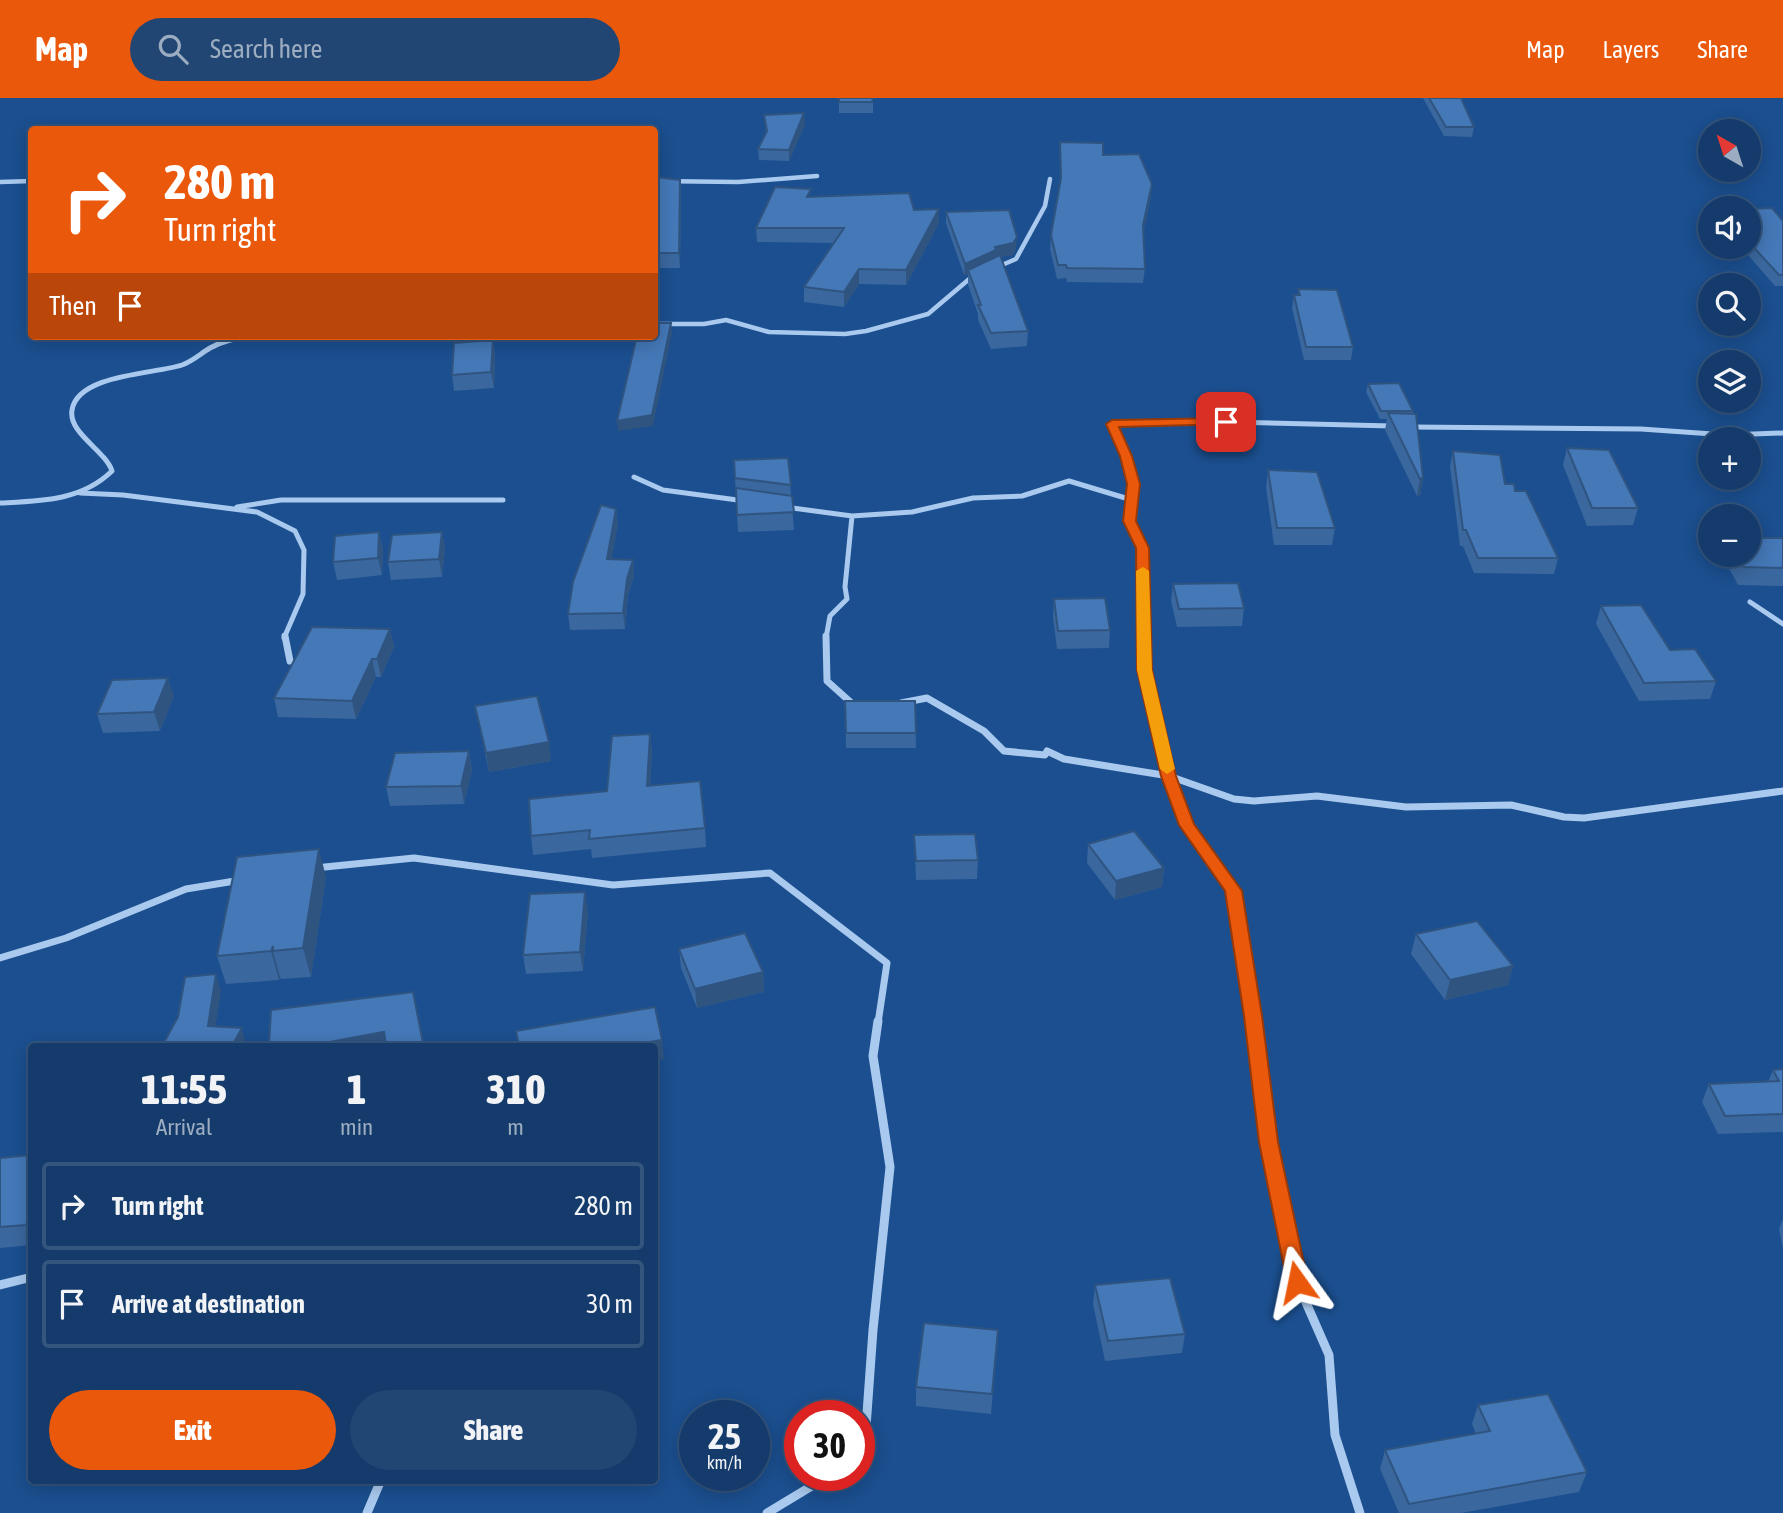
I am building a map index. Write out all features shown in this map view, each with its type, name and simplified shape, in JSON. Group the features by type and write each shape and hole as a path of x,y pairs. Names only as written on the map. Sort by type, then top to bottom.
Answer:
{"street":[{"path":"658,181 738,182 817,176"},
{"path":"989,270 1016,260 1045,206 1050,179"},
{"path":"0,182 28,181"},
{"path":"658,324 683,321 704,324 726,320 769,332 845,334 866,331 928,314 963,282 976,274"},
{"path":"0,503 40,501 79,493 102,482 112,471 110,461 74,424 71,409 78,397 97,384 184,365 212,347 230,340"},
{"path":"1360,1513 1335,1435 1329,1355 1297,1282 1268,1142 1253,1016 1233,891 1187,825 1169,776 1144,670 1142,548 1130,521 1133,484 1126,456 1112,424 1226,422 1641,429 1727,435 1783,433"},
{"path":"634,477 663,491 759,503"},
{"path":"772,505 852,516 912,512 973,498 1022,496 1069,481 1132,500"},
{"path":"79,493 123,495 257,512 295,531 304,550 303,594 284,638 290,661"},
{"path":"229,508 281,500 503,500"},
{"path":"852,516 845,587 847,599 830,616 825,638 827,681 861,711"},
{"path":"1750,601 1783,624"},
{"path":"887,706 927,698 984,731 1004,751 1045,755 1047,751 1064,759 1169,776 1244,800 1317,796 1406,807 1511,805 1564,817 1584,818 1783,791"},
{"path":"306,869 414,858 613,885 770,873 887,963 873,1056 890,1167 868,1400"},
{"path":"0,958 66,938 186,889 252,878"},
{"path":"0,1285 28,1278"},
{"path":"367,1513 379,1484"},
{"path":"767,1513 804,1491"}],"building":[{"path":"839,98 873,98 872,102 839,102"},
{"path":"1429,98 1461,98 1474,127 1446,127"},
{"path":"804,113 789,150 758,149 767,131 764,115"},
{"path":"1060,142 1103,143 1103,155 1139,154 1152,184 1143,225 1145,269 1067,268 1066,265 1058,265 1051,235 1061,178"},
{"path":"658,177 680,180 679,253 658,253"},
{"path":"775,187 811,189 807,197 909,193 914,210 939,209 906,270 859,269 844,292 804,287 844,228 756,228"},
{"path":"1761,208 1772,208 1783,221 1783,275 1779,275 1761,255"},
{"path":"1009,210 1017,237 1013,243 995,247 996,250 965,264 946,212"},
{"path":"1000,255 1028,331 991,333 978,305 981,305 968,270"},
{"path":"1298,289 1337,290 1353,347 1306,347 1294,295 1300,295"},
{"path":"658,323 671,323 652,415 617,421 636,340 658,340"},
{"path":"493,340 491,372 452,375 454,343"},
{"path":"1399,383 1413,411 1381,411 1368,384"},
{"path":"1388,413 1416,414 1423,478 1420,479"},
{"path":"1567,448 1609,450 1638,508 1592,508"},
{"path":"1453,451 1500,455 1505,484 1514,484 1515,491 1526,491 1558,558 1478,558 1466,530 1463,530"},
{"path":"788,458 791,485 735,478 734,460"},
{"path":"1268,470 1317,472 1335,528 1277,528"},
{"path":"736,488 792,496 794,512 737,515"},
{"path":"601,505 616,509 607,559 633,560 627,579 623,613 568,614 573,582"},
{"path":"379,532 378,558 333,562 335,536"},
{"path":"442,532 439,559 388,562 392,535"},
{"path":"1761,538 1783,538 1783,568 1744,567 1761,567"},
{"path":"1238,583 1244,608 1179,609 1173,584"},
{"path":"1105,598 1110,630 1058,631 1054,599"},
{"path":"1641,605 1670,650 1695,649 1716,681 1644,683 1601,606"},
{"path":"312,627 390,629 377,659 372,659 352,701 274,698"},
{"path":"168,678 154,712 97,714 112,680"},
{"path":"537,696 549,742 486,753 475,706"},
{"path":"845,701 915,701 916,733 846,733"},
{"path":"650,734 647,786 700,781 705,828 589,839 590,830 531,836 529,799 607,791 612,736"},
{"path":"469,751 461,786 386,787 395,753"},
{"path":"1134,831 1164,868 1116,881 1088,844"},
{"path":"975,834 978,860 916,861 914,835"},
{"path":"319,849 303,948 273,951 273,946 271,951 217,956 237,857"},
{"path":"585,892 580,952 523,955 530,894"},
{"path":"1477,921 1513,966 1450,980 1416,934"},
{"path":"745,933 763,972 695,989 679,949"},
{"path":"216,974 208,1026 242,1028 234,1043 164,1043 178,1017 185,977"},
{"path":"413,992 423,1043 386,1043 384,1032 324,1043 269,1043 271,1010"},
{"path":"655,1007 662,1040 643,1043 518,1043 516,1031"},
{"path":"1783,1069 1783,1114 1725,1116 1709,1084 1779,1081 1773,1070"},
{"path":"28,1155 26,1225 0,1227 0,1158"},
{"path":"1170,1278 1185,1334 1108,1341 1095,1285"},
{"path":"924,1323 998,1330 992,1394 916,1387"},
{"path":"1548,1394 1587,1472 1409,1504 1385,1450 1490,1431 1478,1405"}],"slow traffic":[{"path":"1143,571 1144,670 1167,769"}],"route":[{"path":"1226,422 1112,424 1126,456 1133,484 1130,521 1142,548 1144,670 1169,776 1187,825 1233,891 1253,1016 1268,1142 1297,1282"}]}
